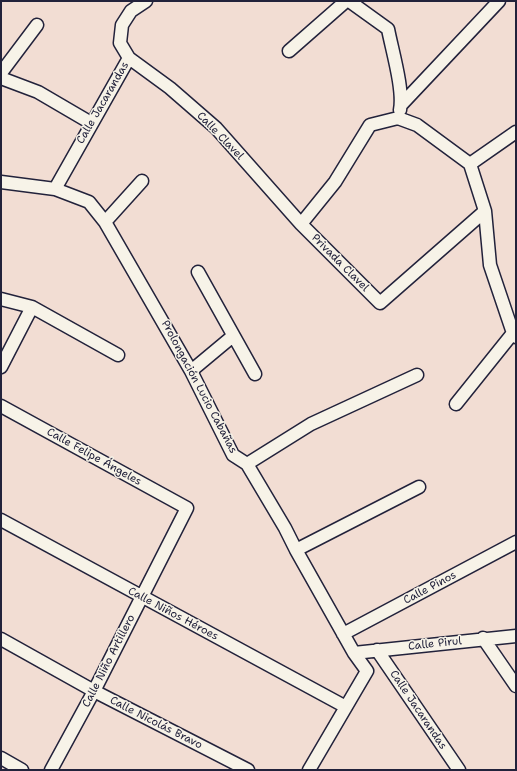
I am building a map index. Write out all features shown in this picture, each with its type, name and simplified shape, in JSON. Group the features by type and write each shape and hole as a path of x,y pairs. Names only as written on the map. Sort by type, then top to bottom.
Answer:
{"street":[{"name":"Calle Jacarandas","path":"55,189 129,58 120,43 122,25 128,6 146,1"},
{"path":"289,51 346,1"},
{"path":"349,1 388,29 398,77 401,105 398,118"},
{"path":"401,105 499,1"},
{"path":"1,73 37,25"},
{"name":"Calle Clavel","path":"129,58 170,88 216,128 301,224"},
{"path":"1,78 38,92 91,123"},
{"path":"301,224 335,182 370,125 398,118 417,125 470,164 485,211 490,265 514,335 456,404"},
{"path":"470,164 516,132"},
{"path":"105,222 142,181"},
{"name":"Prolongación Lucio Cabañas","path":"1,182 55,189 88,202 105,222 191,371 233,455 247,464 285,528 343,634 367,672 346,707"},
{"name":"Privada Clavel","path":"301,224 380,303 485,211"},
{"path":"198,272 255,374"},
{"path":"1,299 32,307 118,355"},
{"path":"1,367 32,307"},
{"path":"191,371 233,336"},
{"path":"247,464 311,424 417,374"},
{"name":"Calle Felipe Ángeles","path":"1,406 187,508"},
{"path":"296,550 419,487"},
{"name":"Calle Niño Artillero","path":"51,770 94,691 187,508"},
{"name":"Calle Niños Héroes","path":"1,520 346,707"},
{"name":"Calle Pinos","path":"343,634 516,542"},
{"name":"Calle Pirul","path":"354,653 483,638 516,636"},
{"path":"483,638 516,686"},
{"name":"Calle Nicolás Bravo","path":"1,639 94,691 248,770"},
{"name":"Calle Jacarandas","path":"377,650 459,770"},
{"path":"309,770 346,707"},
{"path":"1,758 22,770"}]}
